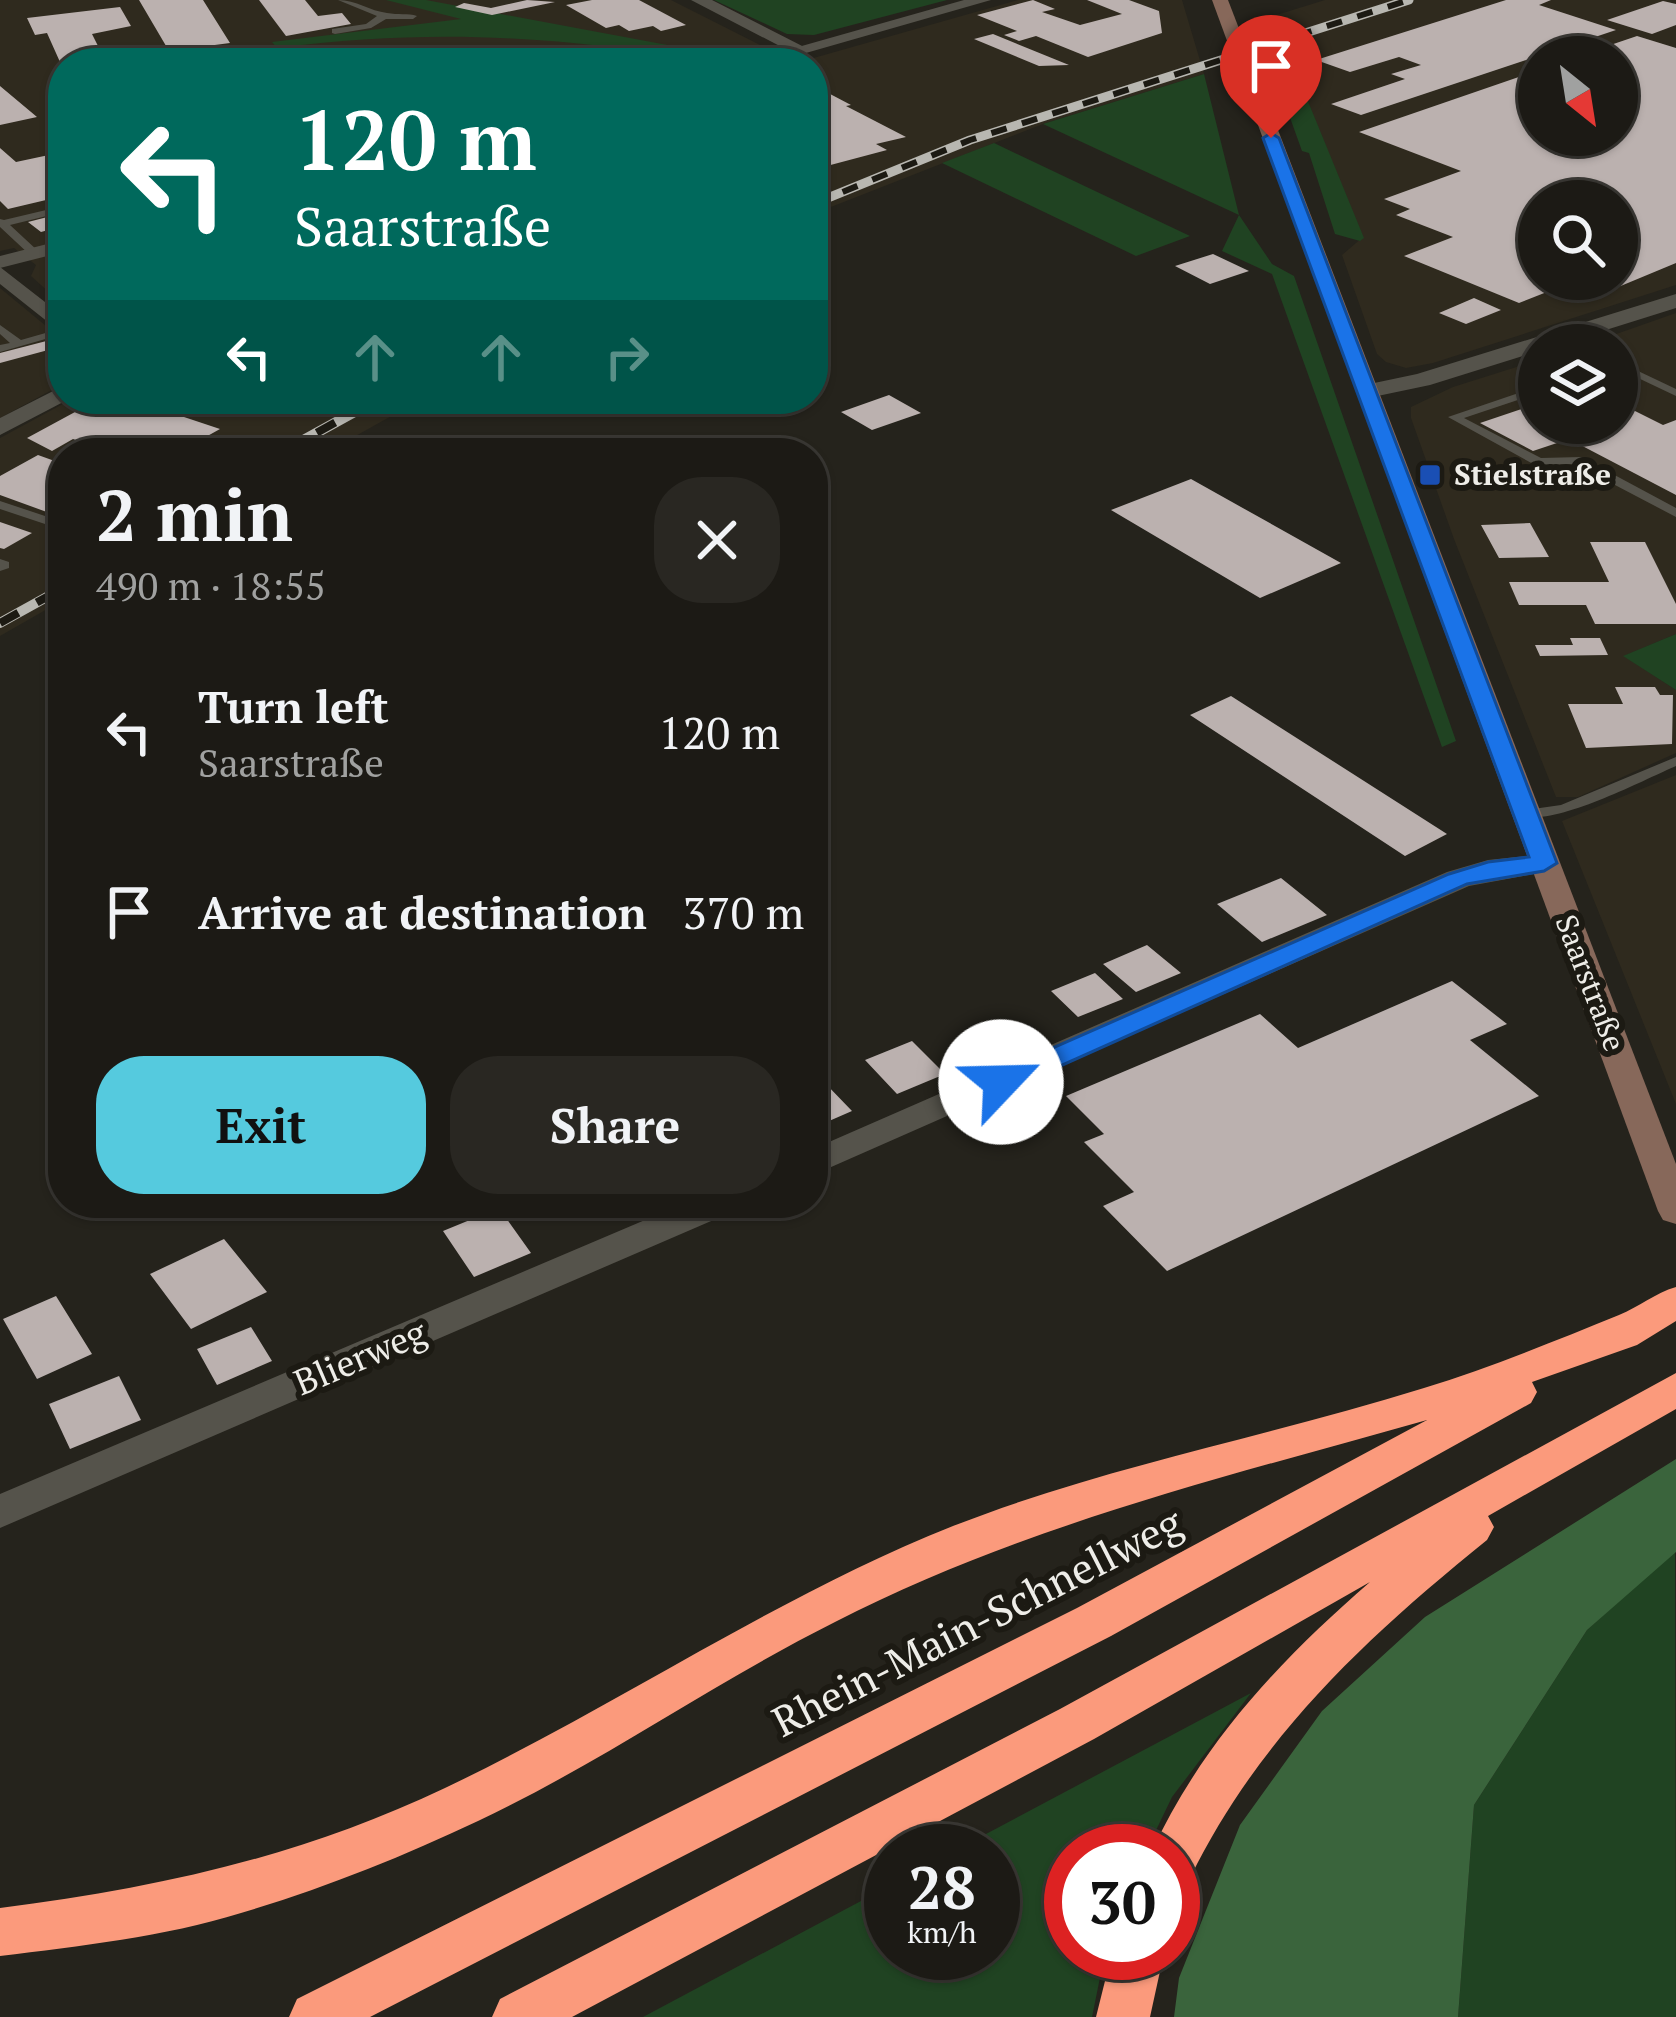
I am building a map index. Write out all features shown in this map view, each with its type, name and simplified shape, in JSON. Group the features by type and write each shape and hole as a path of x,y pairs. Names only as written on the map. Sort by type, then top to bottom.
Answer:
{"highway":[{"path":"0,1932 115,1917 238,1891 345,1854 463,1804 818,1608 970,1539 1097,1495 1434,1402 1659,1313"},
{"name":"Rhein-Main-Schnellweg","path":"316,2017 1094,1622 1659,1313"},
{"path":"519,2017 1057,1735 1676,1389"},
{"path":"1194,1824 1246,1737 1340,1636 1561,1456"},
{"path":"1123,2017 1132,1980"}],"main road":[{"name":"Saarstraße","path":"1220,0 1676,1211"}],"street":[{"path":"699,0 797,48"},
{"path":"808,48 982,0"},
{"path":"0,262 48,250"},
{"path":"0,273 48,316"},
{"path":"1615,324 1676,302"},
{"path":"1368,391 1518,357"},
{"path":"0,428 48,401"},
{"path":"828,1156 1458,879 1488,869 1544,863"},
{"name":"Blierweg","path":"0,1512 684,1218"}],"lane":[{"path":"342,0 384,16 413,16"},
{"path":"335,31 368,26 384,16"},
{"path":"1,223 48,212"},
{"path":"1,223 34,254"},
{"path":"0,328 19,344"},
{"path":"0,349 48,334"},
{"path":"1638,374 1676,392"},
{"path":"1518,396 1454,417 1539,461 1577,460 1676,513"},
{"path":"0,505 48,521"},
{"path":"1526,814 1564,809 1676,761"}],"shaded area":[{"path":"0,0 671,0 766,48 48,48 48,291 31,276 36,265 14,248 0,251"},
{"path":"1018,0 1182,0 1204,74 1043,124 828,208 828,54"},
{"path":"1325,0 1676,0 1676,285 1638,297 1638,180 1518,180 1518,300 1629,300 1554,324 1518,324 1518,336 1433,363 1406,368 1386,362 1377,354 1342,255 1363,237 1287,51 1270,49 1254,22"},
{"path":"0,288 48,328 48,392 0,418"},
{"path":"1676,313 1676,634 1624,656 1676,690 1676,753 1578,797 1556,797 1454,539 1411,407 1453,387 1518,367 1518,444 1638,444 1638,326"},
{"path":"48,412 395,414 352,438 48,438 48,609 0,636 0,438"},
{"path":"1676,775 1676,1104 1562,821"}],"green space":[{"path":"386,0 426,0 683,48 443,37 277,48 272,42 461,19"},
{"path":"714,0 947,0 814,35 787,34"},
{"path":"1287,50 1364,238 1360,241 1335,234 1309,153 1302,151 1266,51"},
{"path":"1204,74 1239,215 1043,124"},
{"path":"994,143 1190,236 1136,256 942,163"},
{"path":"1239,215 1272,264 1294,276 1456,741 1442,747 1272,274 1222,251"},
{"path":"1676,634 1676,690 1623,656"},
{"path":"1676,1459 1676,1552 1587,1630 1474,1805 1458,2017 1174,2017 1179,1980 1200,1980 1200,1925 1240,1825 1322,1711 1425,1617"},
{"path":"1675,1550 1676,2017 1458,2017 1474,1805 1587,1630"},
{"path":"1251,1693 1172,1797 1159,1824 1044,1824 1044,1980 1100,1980 1092,2017 643,2017 864,1899 864,1980 1020,1980 1020,1824 1005,1824"}],"building":[{"path":"139,0 203,0 230,43 192,48 167,48"},
{"path":"259,0 305,0 318,16 342,13 351,24 286,36"},
{"path":"527,0 555,2 492,15 455,7 464,3 491,8"},
{"path":"639,0 686,25 661,31 653,26 629,31 619,25 606,28 566,5"},
{"path":"1033,0 1055,9 1042,12 1080,25 1122,14 1087,0 1129,0 1159,11 1162,33 1088,57 1036,36 1019,41 1004,35 1017,31 977,15"},
{"path":"1506,0 1551,0 1539,5 1616,30 1598,36 1518,36 1518,63 1361,115 1331,104 1405,79 1391,74 1421,65 1399,57 1350,72 1316,60"},
{"path":"1663,1 1676,4 1676,25 1652,34 1607,20"},
{"path":"120,7 131,26 92,34 99,48 54,48 47,33 35,35 27,18"},
{"path":"993,34 1069,65 1039,66 974,39"},
{"path":"1638,36 1676,48 1676,263 1638,279 1638,180 1518,180 1518,300 1527,300 1519,303 1404,256 1453,237 1396,215 1410,209 1384,199 1461,171 1359,132 1518,77 1518,156 1638,156"},
{"path":"0,86 37,117 0,125"},
{"path":"828,93 906,137 876,144 887,150 828,166"},
{"path":"0,148 16,162 48,155 48,200 8,209 0,201"},
{"path":"48,217 48,230 41,232 28,222"},
{"path":"1213,254 1249,271 1210,284 1175,266"},
{"path":"1474,298 1501,310 1466,324 1439,313"},
{"path":"48,341 48,350 0,363 0,353"},
{"path":"889,395 921,413 872,430 841,412"},
{"path":"1518,410 1518,443 1480,423"},
{"path":"1638,412 1663,425 1676,420 1676,495 1579,444 1638,444"},
{"path":"71,414 175,414 220,429 204,438 48,438 48,449 27,438"},
{"path":"1520,444 1554,444 1533,451"},
{"path":"38,455 48,459 48,512 0,495 0,476"},
{"path":"1191,479 1341,563 1260,598 1111,510"},
{"path":"0,522 32,533 0,548"},
{"path":"1530,523 1549,557 1499,558 1481,525"},
{"path":"1590,542 1645,542 1676,604 1676,624 1595,624 1586,605 1519,605 1509,582 1609,582"},
{"path":"1570,638 1600,638 1608,655 1540,656 1535,645 1573,645"},
{"path":"1615,687 1655,687 1660,695 1673,695 1672,744 1586,748 1568,704 1623,704"},
{"path":"1231,696 1447,834 1405,856 1190,715"},
{"path":"1281,878 1327,915 1262,942 1217,904"},
{"path":"1147,945 1181,973 1136,992 1103,964"},
{"path":"1095,973 1123,999 1078,1017 1051,991"},
{"path":"1452,981 1507,1024 1470,1040 1539,1096 1167,1271 1103,1206 1134,1192 1084,1142 1104,1134 1066,1096 1260,1014 1298,1048"},
{"path":"912,1041 945,1074 897,1094 865,1060"},
{"path":"828,1086 852,1111 828,1121"},
{"path":"475,1218 506,1218 531,1253 474,1277 443,1231"},
{"path":"224,1239 267,1292 191,1329 150,1274"},
{"path":"56,1296 92,1354 37,1379 3,1319"},
{"path":"251,1327 272,1361 217,1385 197,1349"},
{"path":"119,1376 141,1420 70,1449 49,1404"}],"railway":[{"path":"828,198 970,140 1409,0"},
{"path":"307,438 351,414"},
{"path":"0,623 48,596"}],"place":[{"name":"Stielstraße","path":"1430,475"}],"route":[{"path":"1001,1082 1458,879 1488,869 1544,863 1271,138"}]}
